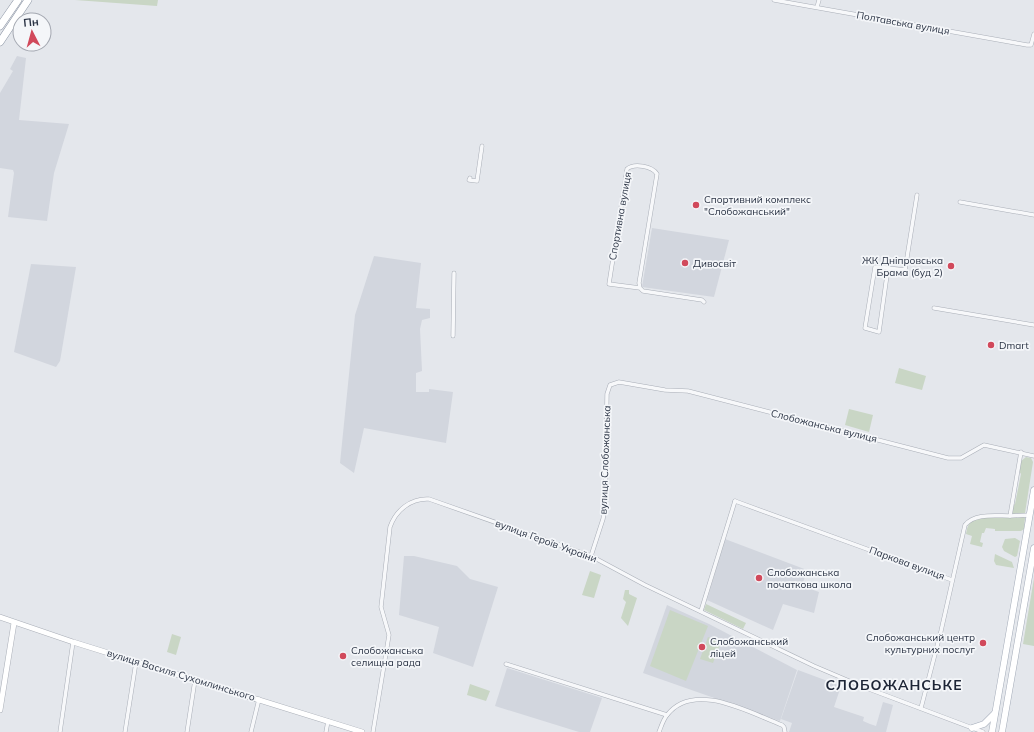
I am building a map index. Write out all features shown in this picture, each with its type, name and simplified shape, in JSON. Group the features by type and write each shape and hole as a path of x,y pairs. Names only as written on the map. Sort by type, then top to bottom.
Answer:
{"highway":[{"path":"0,26 18,0"},
{"path":"0,42 28,0"}],"main road":[{"path":"992,732 1034,490"},
{"path":"1002,732 1034,548"},
{"name":"вулиця Василя Сухомлинського","path":"0,617 73,642 362,732"},
{"path":"0,710 14,623"},
{"path":"972,728 984,724 995,714"}],"street":[{"name":"Полтавська вулиця","path":"774,0 1031,45 1034,34"},
{"path":"817,7 819,0"},
{"path":"470,178 469,180 478,181 482,146"},
{"name":"Спортивна вулиця","path":"640,288 639,283 657,174 648,168 637,166 627,169 609,284 640,288 643,291 702,300 704,302"},
{"path":"888,268 879,332 865,328 876,267 888,268 905,270 917,195"},
{"path":"960,202 1034,215"},
{"path":"453,336 454,273"},
{"path":"934,308 1034,325"},
{"name":"Слобожанська вулиця","path":"610,385 619,382 665,390 688,391 948,458 961,458 984,445 1034,456"},
{"name":"вулиця Слобожанська","path":"591,556 605,508 607,394 610,385"},
{"path":"1010,516 1020,452"},
{"name":"вулиця Героїв України","path":"373,732 389,635 381,607 390,527 395,516 408,503 421,498 429,499 591,556 646,585 814,666 983,732"},
{"name":"Паркова вулиця","path":"701,611 735,501 952,580"},
{"path":"920,708 941,630 965,525 976,517 1030,515"},
{"path":"60,732 73,642"},
{"path":"125,732 136,662"},
{"path":"506,664 667,715"},
{"path":"187,732 195,680"},
{"path":"251,732 259,699"},
{"path":"659,732 667,715 686,702 703,699 720,701 782,725 784,727 784,732"},
{"path":"326,732 328,721"}],"shaded area":[{"path":"17,56 26,58 19,120 69,124 54,173 47,221 8,217 14,173 13,170 0,168 0,93 13,71 10,69"},
{"name":"Дивосвіт","path":"652,228 729,240 714,297 642,287"},
{"path":"374,256 421,263 416,308 430,309 430,318 422,320 420,329 422,371 416,373 416,392 429,392 429,389 453,392 446,443 364,428 354,473 340,463 355,315"},
{"path":"31,264 76,267 60,361 56,367 14,352"},
{"name":"Cлобожанська початкова школа","path":"725,539 807,570 802,586 819,592 814,613 783,604 773,630 707,600"},
{"path":"404,556 414,556 457,566 470,579 498,587 473,667 433,653 439,627 399,615"},
{"name":"Слобожанський ліцей","path":"667,605 709,624 797,670 780,721 643,673"},
{"path":"507,668 602,698 590,732 579,732 495,706"},
{"path":"798,670 841,686 834,707 864,717 863,721 870,724 876,726 883,702 893,705 886,732 789,732 792,723 781,719"}],"green space":[{"path":"75,0 158,0 157,6"},
{"path":"899,368 926,376 922,390 895,383"},
{"path":"849,409 873,415 869,432 845,425"},
{"path":"1026,457 1031,458 1033,462 1025,513 1013,514 1012,506 1015,504 1021,474 1019,471 1021,461"},
{"path":"1023,516 1025,518 1024,529 1021,531 995,531 995,529 986,528 984,533 982,533 980,542 983,543 982,547 970,544 972,536 966,534 968,525 974,520 995,517"},
{"path":"1015,538 1020,541 1017,556 1015,557 1004,551 1002,547 1005,539"},
{"path":"995,554 1012,562 1014,568 996,565 994,561"},
{"path":"590,571 601,575 594,598 582,595"},
{"path":"1034,578 1034,646 1023,644"},
{"path":"625,590 629,590 629,594 637,598 628,626 621,618 626,602 623,599"},
{"path":"706,604 746,623 743,629 704,610"},
{"path":"670,610 708,626 686,681 650,666"},
{"path":"172,634 181,637 176,655 167,652"},
{"path":"708,637 721,642 713,663 700,659"},
{"path":"470,684 490,691 486,701 467,695"}],"place":[{"name":"Спортивний комплекс \"Слобожанський\"","path":"696,205"},
{"name":"Дивосвіт","path":"685,263"},
{"name":"ЖК Дніпровська Брама (буд 2)","path":"951,266"},
{"name":"Dmart","path":"991,345"},
{"name":"Cлобожанська початкова школа","path":"759,578"},
{"name":"Слобожанський центр культурних послуг","path":"983,643"},
{"name":"Слобожанський ліцей","path":"702,647"},
{"name":"Слобожанська селищна рада","path":"343,656"}],"district":[{"name":"СЛОБОЖАНСЬКЕ","path":"894,685"}]}
